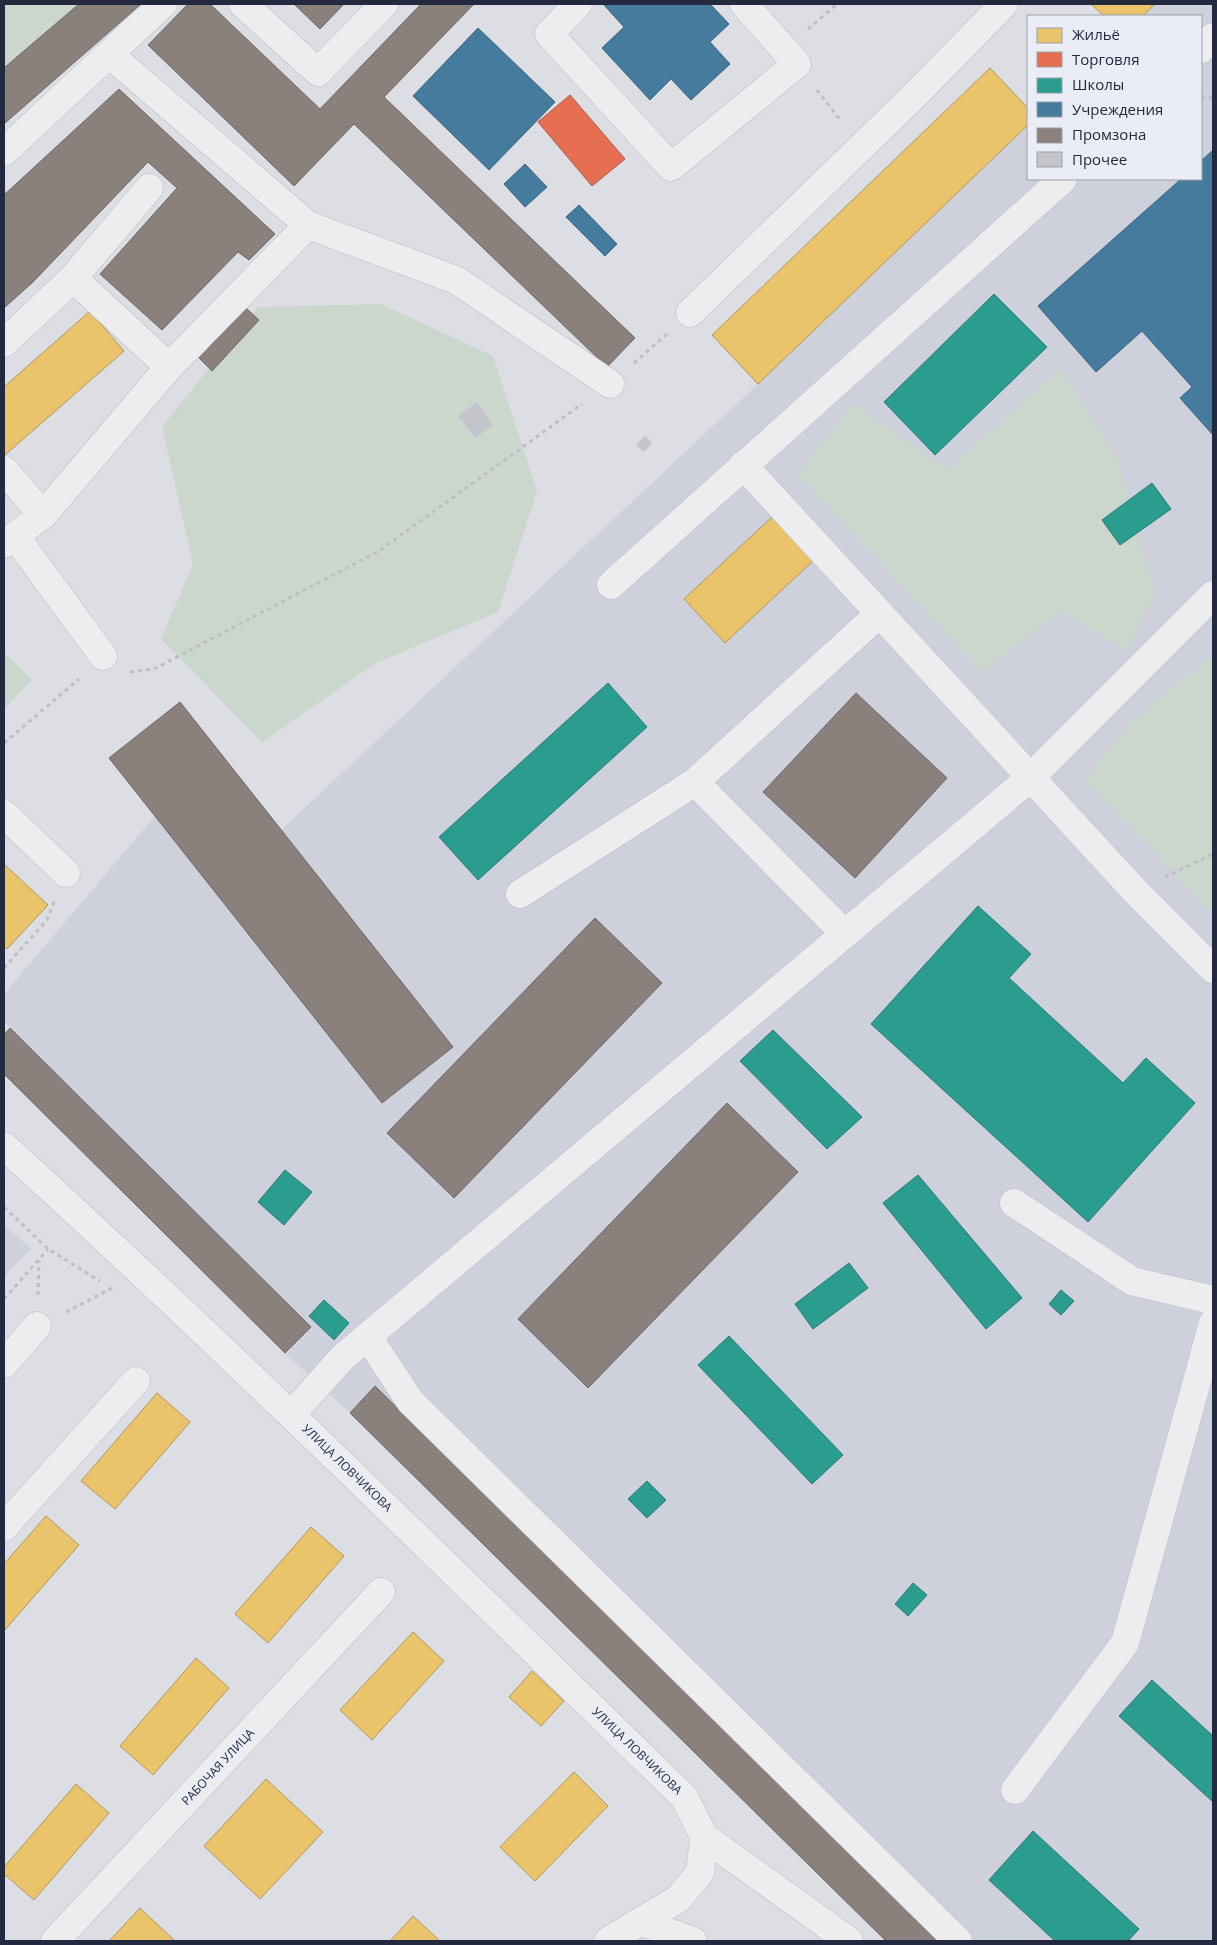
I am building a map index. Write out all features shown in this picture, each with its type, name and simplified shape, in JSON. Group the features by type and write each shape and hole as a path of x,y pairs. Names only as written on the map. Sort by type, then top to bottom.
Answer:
{"street":[{"path":"4,152 163,4"},
{"path":"243,4 318,72 384,4"},
{"path":"578,4 549,34 671,166 791,57 744,4"},
{"path":"690,312 861,147 1004,4"},
{"path":"1202,49 1213,37"},
{"path":"109,54 308,225 456,280 610,384"},
{"path":"611,585 1062,180"},
{"path":"4,343 73,278 149,188"},
{"path":"103,656 9,540 43,515 169,368 308,225"},
{"path":"73,278 169,368"},
{"path":"743,465 1136,892 1213,969"},
{"path":"4,470 43,515"},
{"path":"292,1414 342,1358 1030,778 1213,595"},
{"path":"520,894 695,782 879,614"},
{"path":"695,782 845,934"},
{"path":"4,814 66,874"},
{"name":"УЛИЦА ЛОВЧИКОВА","path":"4,1146 143,1273 292,1414 684,1797 704,1837"},
{"path":"1014,1203 1132,1281 1213,1300"},
{"path":"1015,1790 1125,1643 1213,1323"},
{"path":"4,1364 37,1326"},
{"path":"368,1337 410,1401 958,1941"},
{"path":"4,1527 136,1381"},
{"name":"РАБОЧАЯ УЛИЦА","path":"55,1941 381,1592"},
{"path":"608,1941 678,1899 700,1873 704,1837 849,1941"},
{"path":"642,1922 662,1941"},
{"path":"642,1922 692,1941"}],"path":[{"path":"838,4 791,57 861,147"},
{"path":"126,673 154,669 379,551 610,384 690,312"},
{"path":"4,743 78,680 87,678"},
{"path":"1136,892 1213,854"},
{"path":"4,968 47,920 66,874"},
{"path":"4,1299 48,1249"},
{"path":"37,1326 143,1273"}],"shaded area":[{"path":"4,4 79,4 4,68"},
{"path":"1155,4 1213,4 1213,1941 886,1941 350,1413 285,1353 4,1074 4,1035 10,1028 4,1021 4,994 155,816 281,830 758,384 1027,126 1027,180 1202,180 1202,15 1144,15"},
{"path":"381,304 493,356 537,491 498,612 376,663 262,742 161,639 193,564 162,427 258,307"},
{"path":"1061,368 1118,459 1155,594 1126,650 1060,612 982,672 798,474 852,404 948,469"},
{"path":"4,653 32,679 4,710"},
{"path":"1213,655 1213,914 1085,780 1132,721"},
{"path":"4,1224 31,1249 4,1277"}],"building: Жильё":[{"path":"1091,4 1155,4 1144,15 1103,15"},
{"path":"990,68 1027,107 1027,126 758,384 712,335"},
{"path":"90,311 124,351 5,455 4,387"},
{"path":"772,517 813,561 725,643 684,599"},
{"path":"4,864 48,905 7,949 4,946"},
{"path":"157,1393 190,1422 115,1509 81,1481"},
{"path":"46,1516 79,1545 4,1631 4,1564"},
{"path":"311,1527 344,1556 268,1643 235,1614"},
{"path":"413,1632 444,1661 372,1740 340,1710"},
{"path":"196,1658 229,1688 153,1775 120,1746"},
{"path":"532,1671 564,1701 541,1726 509,1697"},
{"path":"574,1772 608,1806 535,1881 500,1847"},
{"path":"266,1779 323,1832 260,1899 204,1846"},
{"path":"76,1784 109,1813 34,1900 4,1874 4,1867"},
{"path":"140,1908 175,1941 109,1941"},
{"path":"413,1916 440,1941 390,1941"}],"building: Торговля":[{"path":"570,95 625,159 592,186 538,122"}],"building: Школы":[{"path":"994,294 1047,347 935,455 884,402"},
{"path":"1152,483 1171,509 1120,545 1102,520"},
{"path":"608,683 647,727 478,880 439,837"},
{"path":"978,906 1031,954 1009,978 1123,1083 1146,1058 1195,1103 1088,1222 871,1024"},
{"path":"773,1030 862,1117 827,1149 740,1061"},
{"path":"285,1170 312,1192 284,1225 258,1202"},
{"path":"918,1175 1022,1298 986,1329 883,1203"},
{"path":"849,1263 868,1288 813,1329 795,1304"},
{"path":"1061,1290 1074,1301 1061,1315 1049,1304"},
{"path":"324,1300 349,1323 334,1340 309,1316"},
{"path":"729,1336 843,1455 812,1484 698,1365"},
{"path":"647,1481 666,1500 647,1518 628,1499"},
{"path":"913,1583 927,1595 908,1616 895,1604"},
{"path":"1152,1680 1213,1736 1213,1802 1119,1716"},
{"path":"1033,1831 1139,1929 1128,1941 1055,1941 989,1880"}],"building: Учреждения":[{"path":"710,4 729,24 710,42 730,64 691,100 671,79 650,100 602,48 624,27 604,5"},
{"path":"478,28 555,102 489,170 413,96"},
{"path":"1213,150 1213,435 1180,398 1192,387 1142,331 1096,372 1038,306 1180,180 1202,180 1202,160"},
{"path":"525,164 547,187 525,207 504,184"},
{"path":"579,205 617,244 605,256 566,217"}],"building: Промзона":[{"path":"79,4 141,4 4,124 4,68"},
{"path":"188,4 210,4 320,109 421,4 474,4 384,97 635,338 607,367 354,124 294,186 148,45"},
{"path":"294,4 344,4 320,29"},
{"path":"119,89 275,234 249,260 238,252 162,330 100,274 177,188 148,162 33,282 4,308 4,195"},
{"path":"246,308 259,320 212,371 199,358"},
{"path":"856,693 947,778 855,878 763,792"},
{"path":"180,702 453,1047 382,1103 109,758"},
{"path":"595,918 662,983 454,1198 387,1133"},
{"path":"10,1028 311,1327 285,1353 4,1074 4,1035"},
{"path":"727,1103 798,1172 588,1388 518,1319"},
{"path":"375,1386 939,1941 886,1941 350,1413"}],"building: Прочее":[{"path":"477,402 493,425 475,438 458,416"},
{"path":"645,436 652,443 644,452 636,445"}]}
